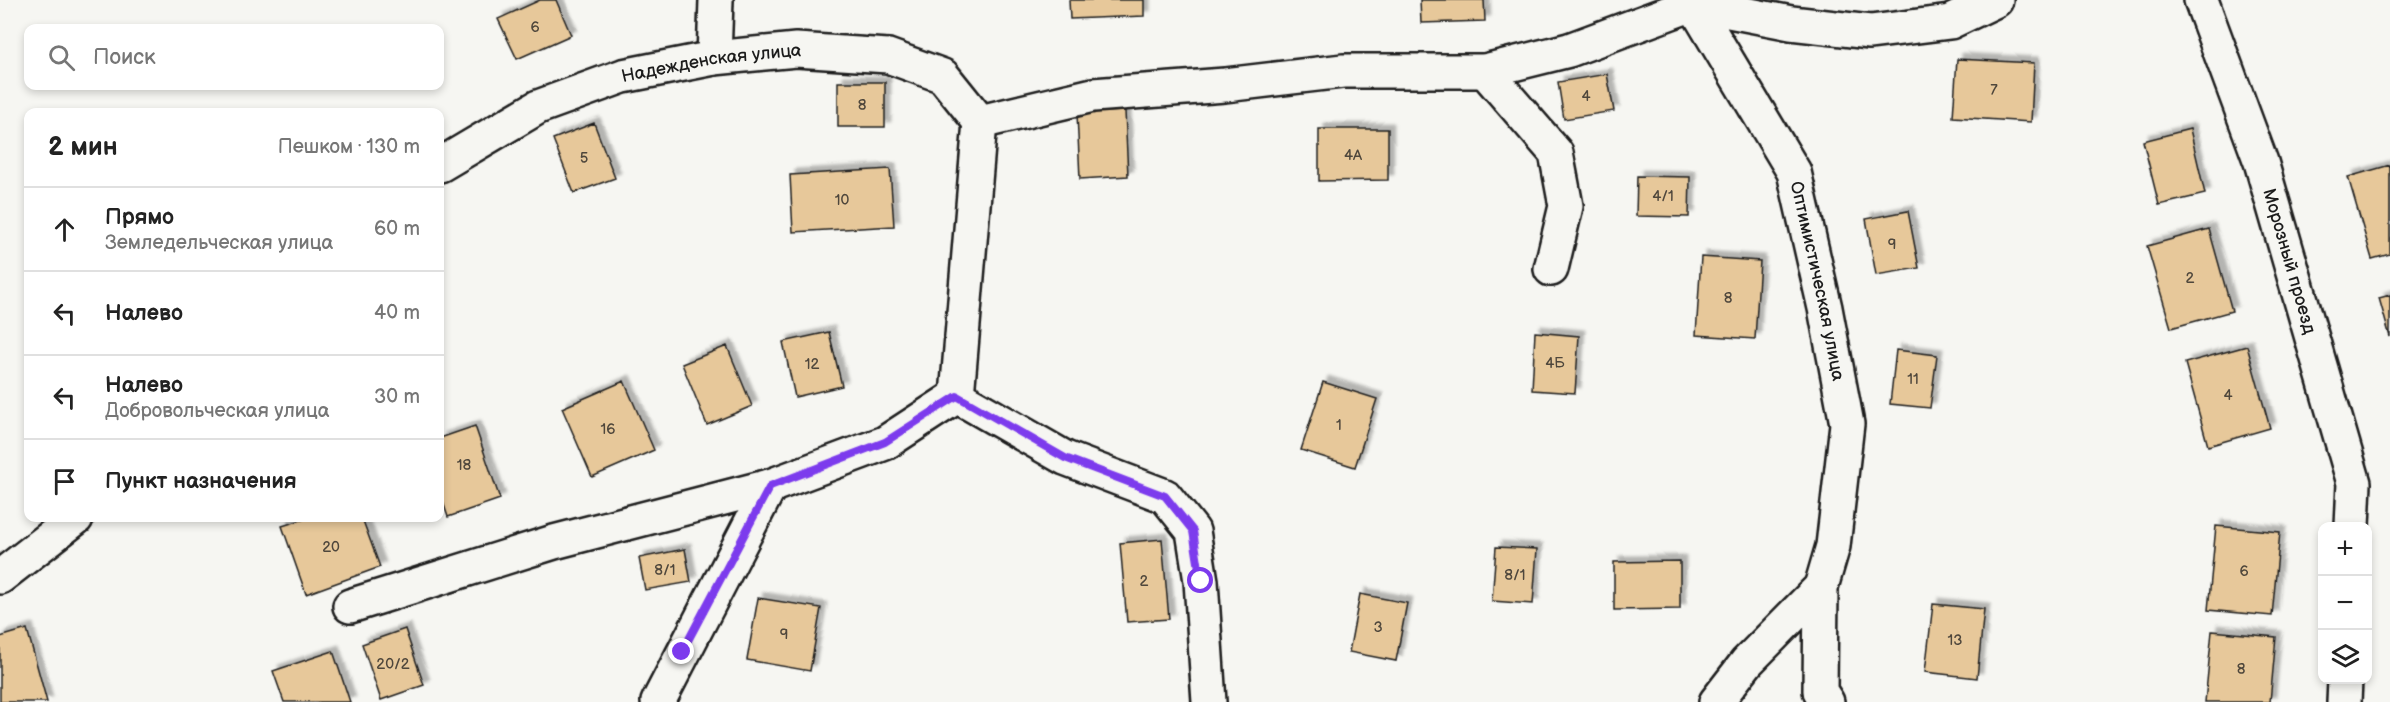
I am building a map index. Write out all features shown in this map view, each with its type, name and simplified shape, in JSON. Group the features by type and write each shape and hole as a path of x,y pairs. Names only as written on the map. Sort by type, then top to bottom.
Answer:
{"street":[{"path":"714,58 716,0"},
{"path":"957,396 980,122 1093,95 1225,85 1343,70 1485,71 1569,50 1692,2 1791,22 1870,32 1950,22 1995,0"},
{"name":"Морозный проезд","path":"2201,0 2261,162 2351,472 2354,483 2352,522"},
{"name":"Оптимистическая улица","path":"1692,2 1794,172 1825,308 1846,424 1833,546 1821,587"},
{"name":"Надежденская улица","path":"444,163 538,107 623,76 714,58 796,50 888,56 943,76 980,122"},
{"path":"1485,71 1556,153 1566,206 1551,269"},
{"path":"350,606 554,542 770,486 885,442 957,396"},
{"path":"957,396 1065,458 1165,496 1193,531 1201,581 1209,702"},
{"path":"658,702 770,486"},
{"path":"0,577 71,522"},
{"path":"1716,702 1747,662 1821,587"},
{"path":"1821,587 1820,691 1827,702"},
{"path":"2344,702 2345,684"}],"building":[{"path":"540,0 556,0 571,35 517,59 498,19"},
{"path":"1069,0 1144,0 1144,16 1070,19"},
{"path":"1420,0 1484,0 1485,21 1421,23"},
{"path":"1957,59 2034,63 2031,122 1953,117"},
{"path":"1607,74 1614,111 1564,119 1558,82"},
{"path":"838,82 885,82 885,127 838,127"},
{"path":"1125,111 1128,176 1080,179 1077,113"},
{"path":"594,123 615,178 574,193 553,139"},
{"path":"1319,129 1388,129 1388,180 1319,181"},
{"path":"2190,129 2205,194 2159,205 2143,141"},
{"path":"2390,165 2390,254 2372,259 2348,177"},
{"path":"890,169 894,226 793,232 790,175"},
{"path":"1637,176 1690,177 1689,217 1636,216"},
{"path":"1908,211 1919,268 1876,275 1866,219"},
{"path":"2209,229 2232,311 2171,328 2147,246"},
{"path":"1701,257 1760,261 1755,339 1696,335"},
{"path":"2390,295 2390,337 2379,298"},
{"path":"829,332 842,386 795,397 783,342"},
{"path":"1535,332 1579,336 1575,393 1532,390"},
{"path":"727,346 752,406 707,425 682,364"},
{"path":"2247,346 2270,428 2208,446 2185,363"},
{"path":"1896,350 1937,355 1930,408 1890,404"},
{"path":"624,381 654,450 592,477 562,408"},
{"path":"1323,382 1377,399 1355,467 1301,450"},
{"path":"475,426 500,499 448,517 444,505 444,437"},
{"path":"295,522 363,522 380,567 306,594 282,526"},
{"path":"2216,526 2280,532 2272,616 2208,610"},
{"path":"1162,539 1169,619 1127,622 1120,543"},
{"path":"1496,547 1537,549 1533,604 1492,601"},
{"path":"685,549 691,582 645,590 639,558"},
{"path":"1680,561 1680,609 1614,610 1614,562"},
{"path":"1360,594 1407,603 1396,661 1349,652"},
{"path":"758,598 821,608 810,671 747,660"},
{"path":"1933,604 1984,609 1977,678 1925,672"},
{"path":"27,629 47,702 0,702 0,637"},
{"path":"405,629 424,685 381,700 362,644"},
{"path":"2212,631 2276,637 2270,702 2205,702"},
{"path":"333,651 350,702 284,702 273,671"}],"route":[{"path":"682,652 770,486 885,442 957,396 1065,458 1165,496 1193,531 1201,581"}]}
